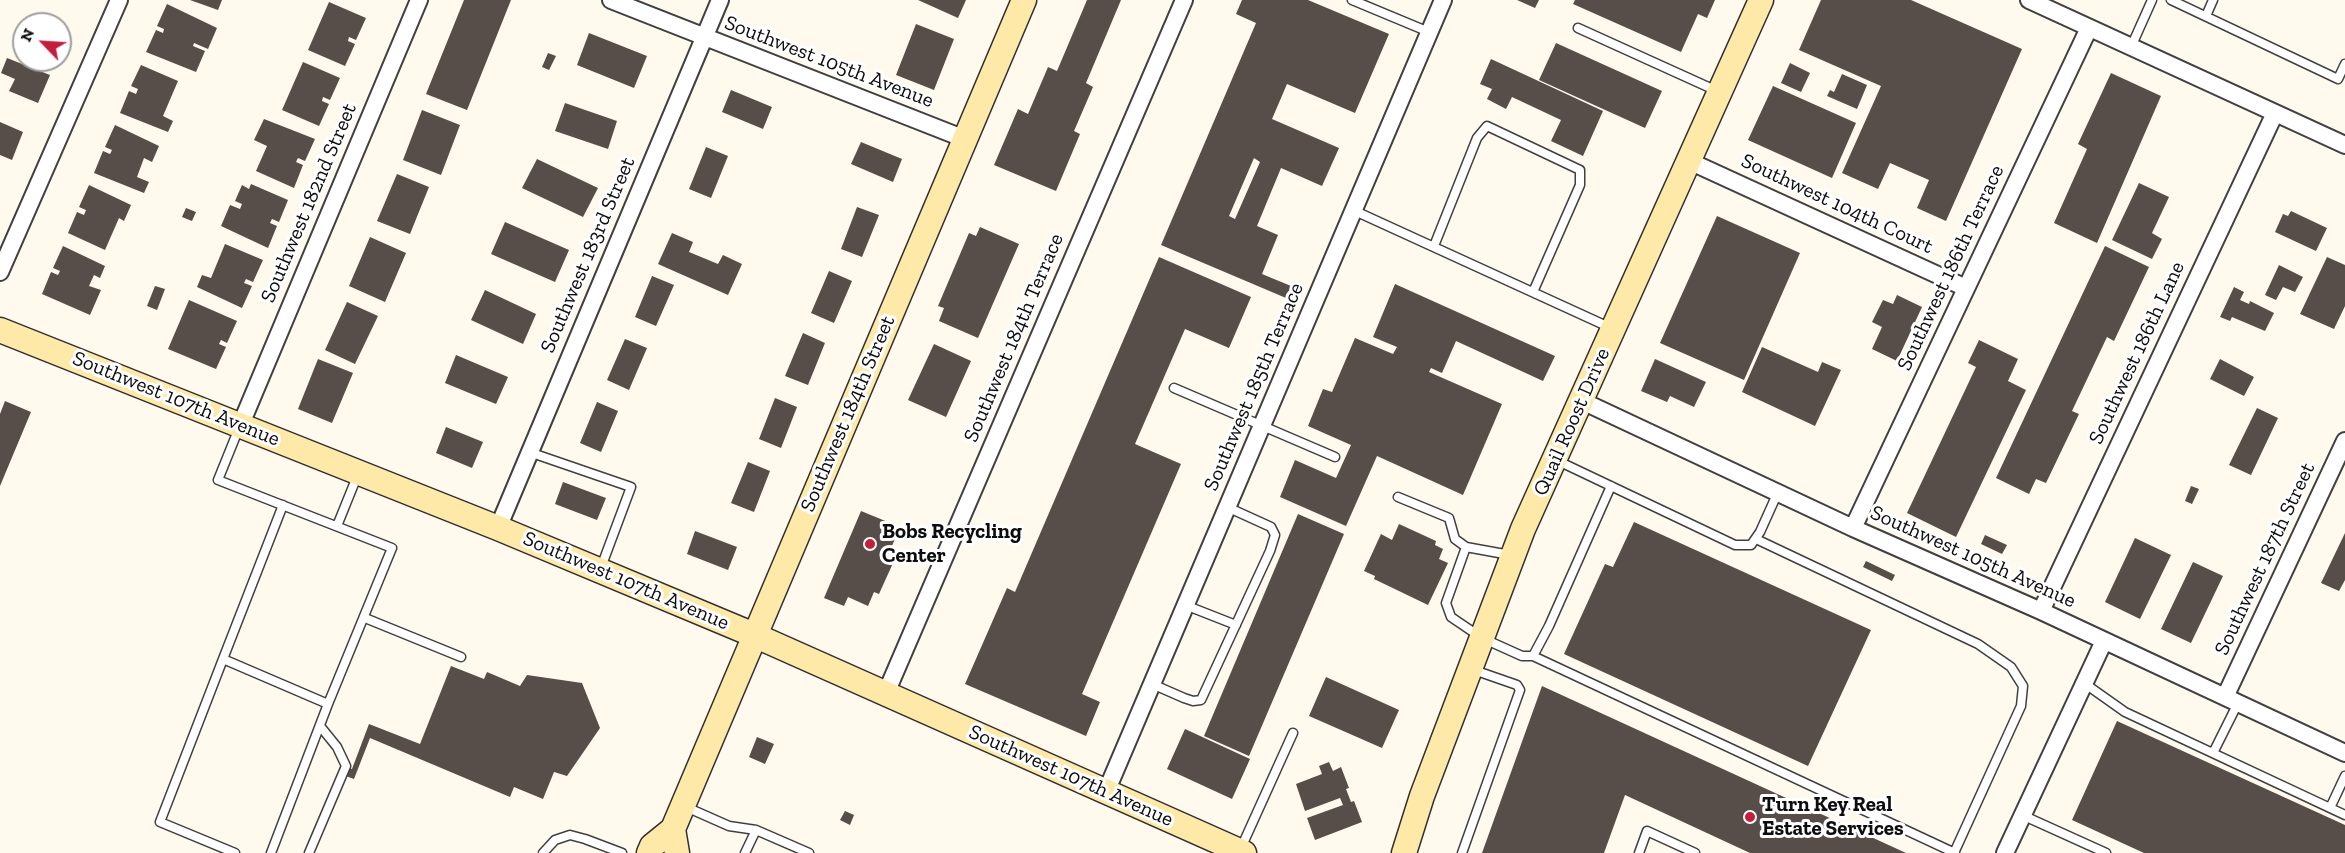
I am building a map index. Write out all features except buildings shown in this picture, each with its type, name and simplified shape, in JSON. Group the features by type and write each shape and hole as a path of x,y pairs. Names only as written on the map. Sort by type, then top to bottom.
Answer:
{"main road":[{"name":"Southwest 184th Street","path":"649,853 652,846 673,829 1024,0"},
{"name":"Quail Roost Drive","path":"1404,853 1422,796 1513,555 1761,0"},
{"name":"Southwest 107th Avenue","path":"0,330 241,424 754,634 1242,852"},
{"path":"673,829 677,853"}],"street":[{"path":"0,272 119,0"},
{"name":"Southwest 182nd Street","path":"241,424 419,0"},
{"name":"Southwest 105th Avenue","path":"611,0 965,139"},
{"name":"Southwest 183rd Street","path":"498,528 720,0"},
{"name":"Southwest 184th Terrace","path":"886,693 1184,0"},
{"name":"Southwest 185th Terrace","path":"1106,792 1443,0"},
{"path":"2029,0 2345,145"},
{"name":"Southwest 186th Terrace","path":"1853,528 2089,28"},
{"name":"Southwest 186th Lane","path":"2041,611 2275,113"},
{"name":"Southwest 104th Court","path":"1689,161 1966,288"},
{"name":"Southwest 105th Avenue","path":"1582,401 2345,753"},
{"name":"Southwest 187th Street","path":"2232,700 2345,441"},
{"path":"2005,853 2104,641"}],"lane":[{"path":"1352,0 1429,32"},
{"path":"2131,47 2152,0"},
{"path":"2172,0 2338,79 2345,64"},
{"path":"2206,16 2213,0"},
{"path":"1578,28 1720,92"},
{"path":"1434,246 1477,138 1487,126 1580,170 1580,185 1533,292"},
{"path":"1355,210 1614,329"},
{"path":"1173,388 1335,457"},
{"path":"241,424 218,480 392,548 328,704 271,853"},
{"path":"529,452 631,487 600,570"},
{"path":"1555,460 1735,545 1751,545 1778,492"},
{"path":"337,526 358,473"},
{"path":"1533,656 1549,626 1611,486"},
{"path":"1398,497 1449,518 1455,539 1466,547 1513,555"},
{"path":"235,853 160,822 283,505"},
{"path":"1152,684 1193,701 1201,700 1270,551 1275,535 1271,527 1227,506"},
{"path":"1466,547 1446,603 1450,617 1482,638 1522,656 1533,656 1954,853 2021,706 2023,686 2011,667 1978,644 1756,538"},
{"path":"1185,605 1236,625"},
{"path":"364,618 461,657"},
{"path":"224,659 328,704"},
{"path":"1462,853 1520,690 1517,685 1470,669"},
{"path":"2084,683 2125,712 2345,815"},
{"path":"2213,753 2232,700"},
{"path":"309,853 346,766 337,747 320,726"},
{"path":"1242,852 1293,733"},
{"path":"2330,808 2345,776"},
{"path":"683,806 729,826 756,830 809,853"},
{"path":"2022,815 2106,853"},
{"path":"746,853 756,830"},
{"path":"1639,853 1647,831 1695,853"},
{"path":"543,853 555,840 570,835 622,853"}],"place":[{"name":"Bobs Recycling Center","path":"870,544"},
{"name":"Turn Key Real Estate Services","path":"1750,817"}]}
